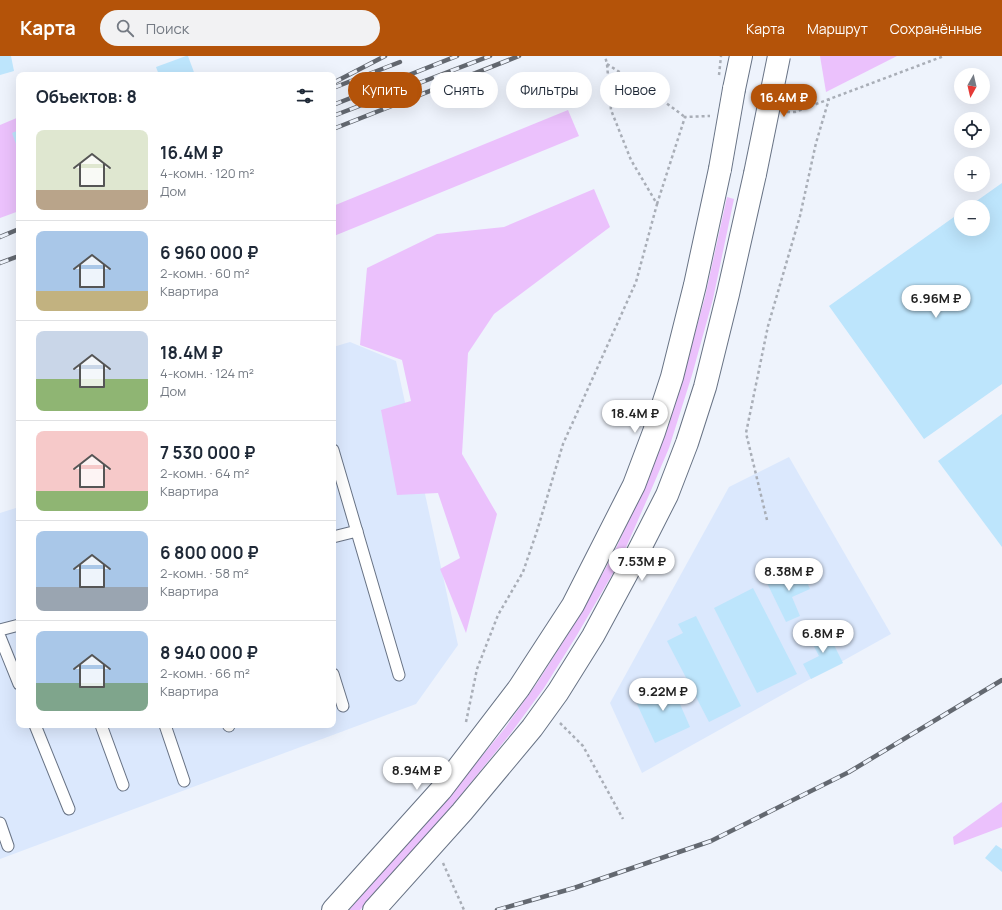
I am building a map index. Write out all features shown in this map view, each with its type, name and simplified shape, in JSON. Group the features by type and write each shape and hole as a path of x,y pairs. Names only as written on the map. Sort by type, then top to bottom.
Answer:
{"main road":[{"path":"333,910 441,790 519,688 573,605 634,485 654,432 672,377 695,285 720,168 740,56"},
{"path":"374,910 462,812 532,728 558,692 593,636 667,495 687,443 705,387 755,174 779,56"}],"lane":[{"path":"336,460 399,675"},
{"path":"336,536 357,531"},
{"path":"0,630 16,626"},
{"path":"0,637 16,677"},
{"path":"336,684 343,706"},
{"path":"36,728 69,809"},
{"path":"102,728 123,785"},
{"path":"166,728 184,781"},
{"path":"0,823 8,846"}],"path":[{"path":"466,725 478,668 498,615 523,572 537,532 563,444 636,282 657,204 631,160 611,110 605,56"},
{"path":"607,64 654,94 684,117"},
{"path":"767,520 746,432 768,326 800,216 816,143 829,99"},
{"path":"558,720 583,746 623,819"},
{"path":"440,857 464,910"}],"shaded area":[{"path":"820,56 897,56 826,92"},
{"path":"568,110 579,136 336,235 336,205"},
{"path":"16,118 16,212 0,218 0,125"},
{"path":"594,189 610,227 494,314 468,353 462,454 497,514 466,633 440,569 460,558 438,493 397,495 381,410 411,401 402,360 360,345 367,268 437,234 504,227"},
{"path":"727,197 734,199 713,299 692,375 669,448 620,561 544,688 511,733 456,801 360,910 349,910 450,795 505,728 537,683 570,631 612,557 642,492 684,373 705,297"},
{"path":"350,342 396,361 458,645 416,704 0,859 0,513 16,508 16,728 336,728 336,346"},
{"path":"789,457 891,634 642,773 610,703 729,487"},
{"path":"1002,802 1002,827 954,845 953,837"}],"building":[{"path":"0,56 11,56 14,71 0,75"},
{"path":"188,56 194,72 158,72 156,67"},
{"path":"16,131 16,144 12,133"},
{"path":"1002,183 1002,384 924,439 829,306 954,217 954,236 990,236 990,200 978,200"},
{"path":"1002,414 1002,547 938,461"},
{"path":"800,567 810,589 792,597 800,616 786,622 767,583"},
{"path":"753,588 797,674 757,693 714,608"},
{"path":"696,616 741,706 709,722 667,641 683,633 678,624"},
{"path":"825,627 843,663 811,679 803,664 819,656 808,635"},
{"path":"669,679 690,727 655,743 637,704 653,696 649,688"},
{"path":"996,845 1002,849 1002,872 985,858"}],"railway":[{"path":"336,81 385,56"},
{"path":"336,104 457,56"},
{"path":"336,115 490,56"},
{"path":"336,128 519,56"},
{"path":"336,87 400,62"},
{"path":"0,237 16,230"},
{"path":"0,263 16,257"},
{"path":"497,910 574,888 711,841 849,772 1002,680"}]}
